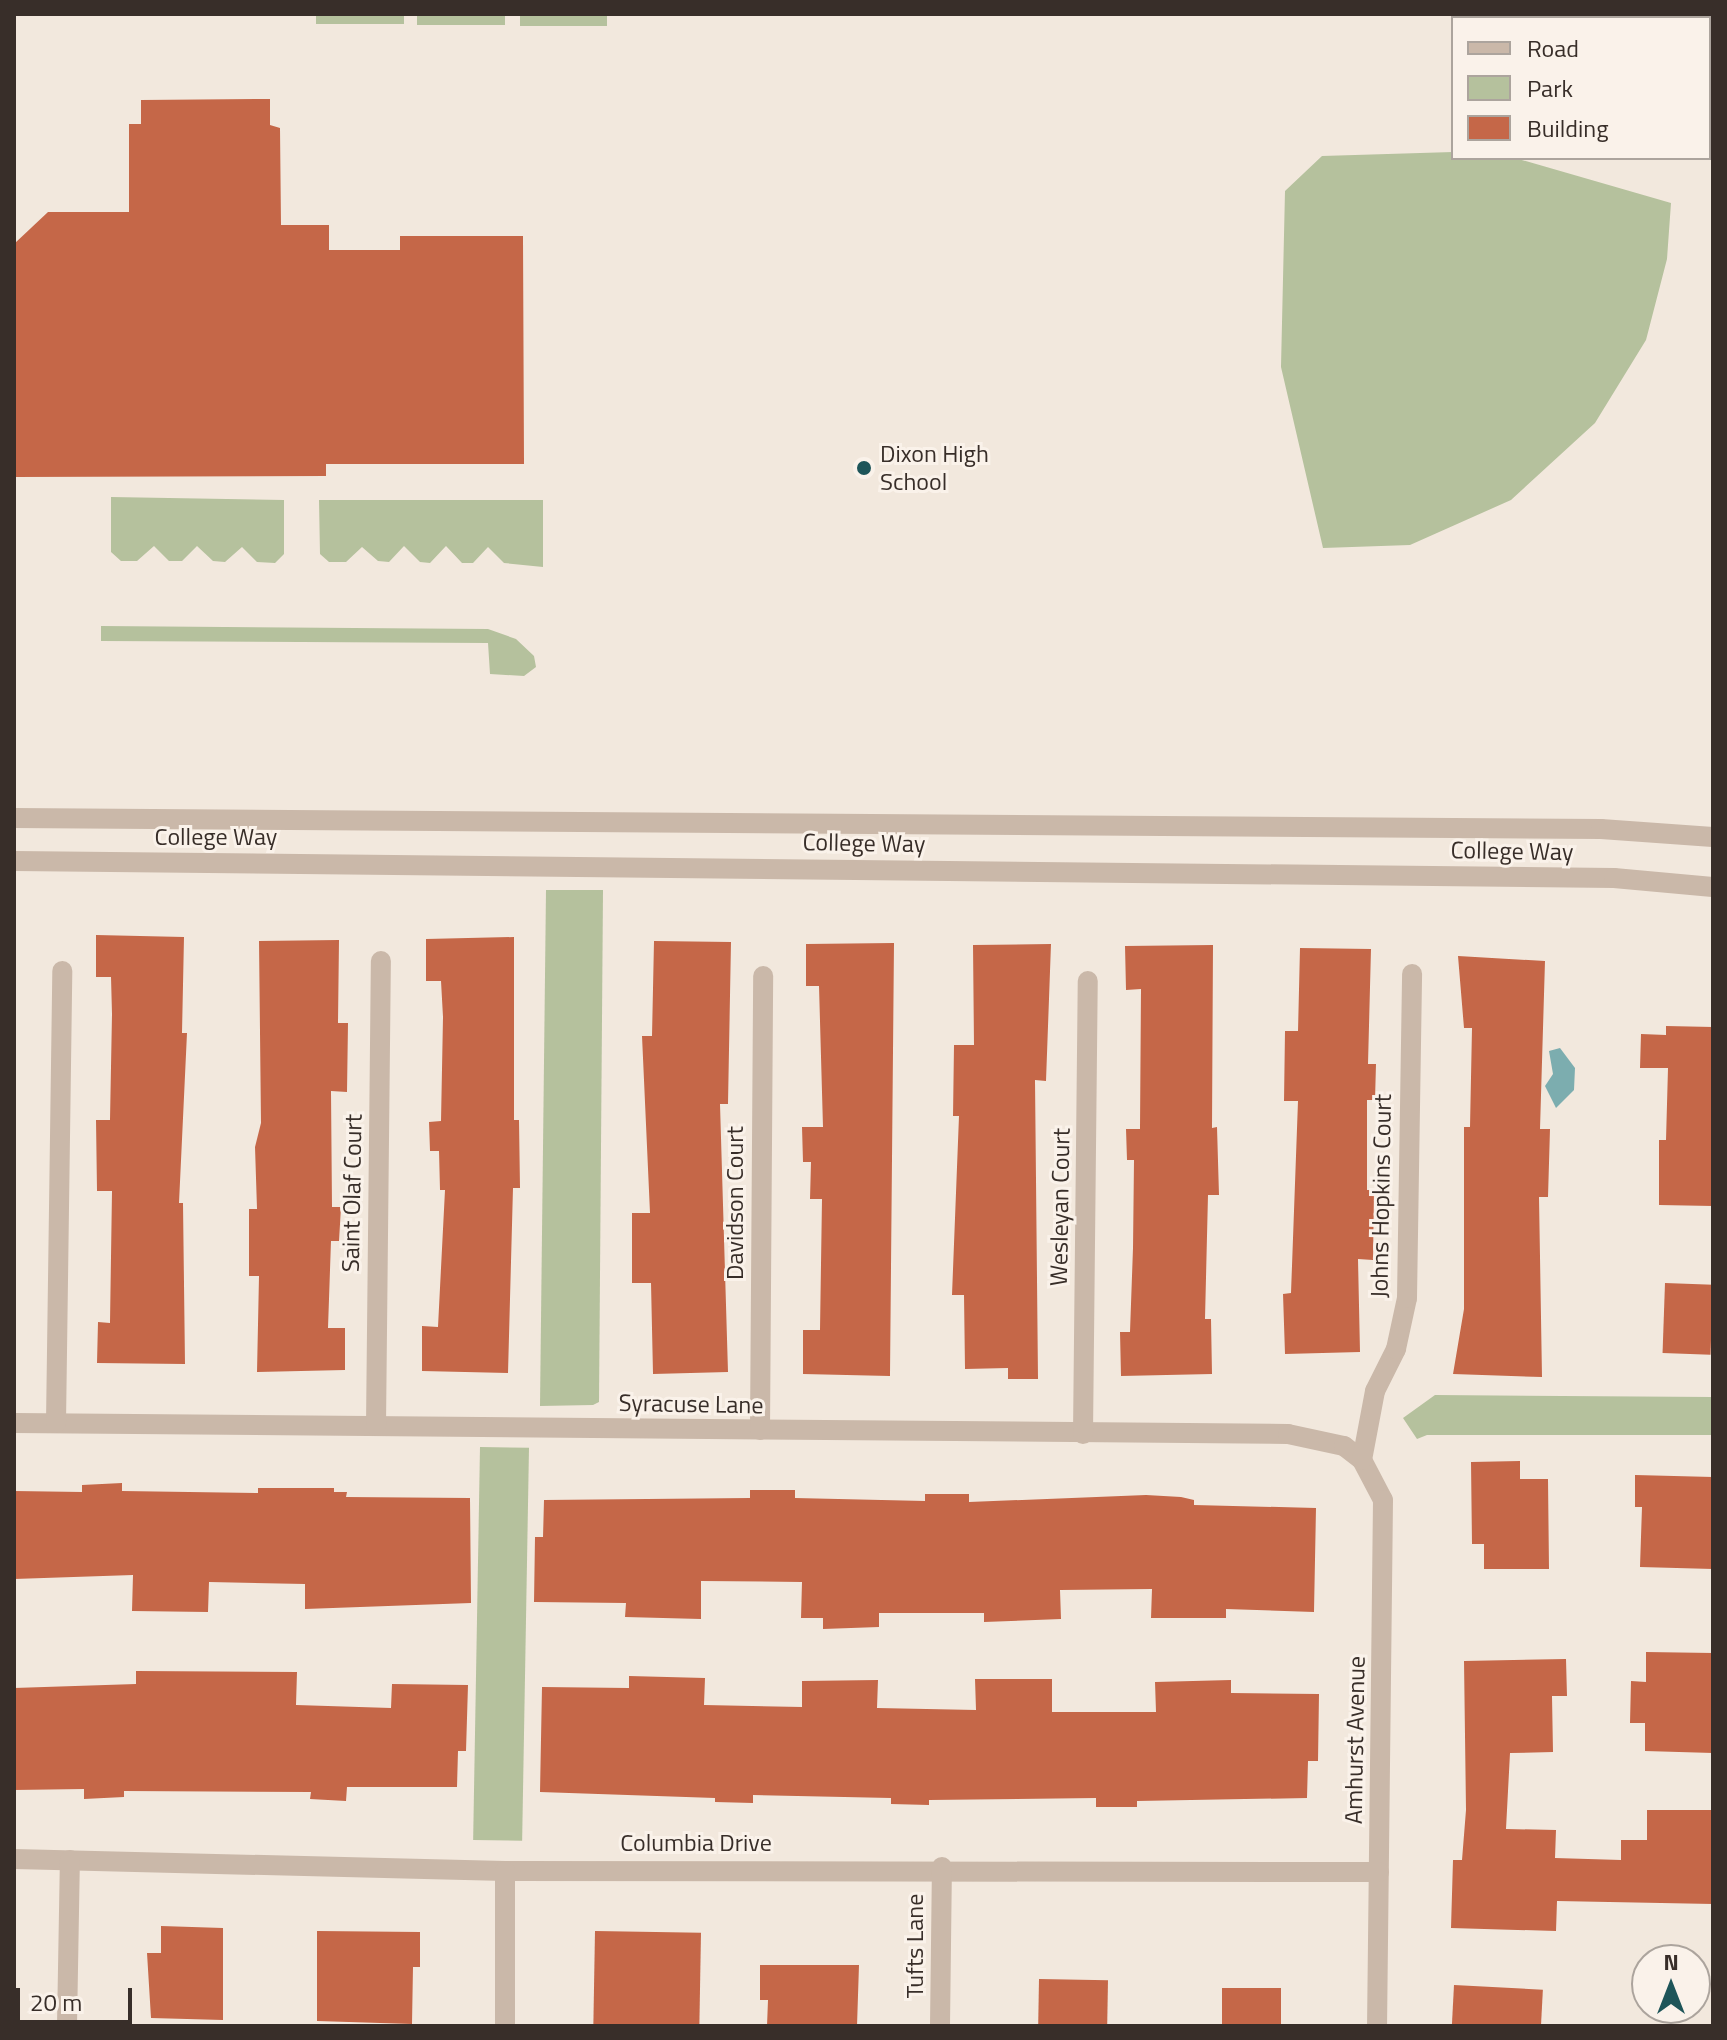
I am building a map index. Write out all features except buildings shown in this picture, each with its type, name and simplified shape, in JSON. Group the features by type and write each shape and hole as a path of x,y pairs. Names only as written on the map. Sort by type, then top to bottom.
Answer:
{"street":[{"name":"College Way","path":"14,818 1569,829 1713,837"},
{"name":"College Way","path":"14,861 1614,878 1713,887"},
{"name":"Saint Olaf Court","path":"376,1426 381,961"},
{"path":"56,1423 62,971"},
{"name":"Johns Hopkins Court","path":"1362,1460 1375,1391 1396,1349 1407,1298 1412,974"},
{"name":"Davidson Court","path":"760,1430 763,976"},
{"name":"Wesleyan Court","path":"1083,1434 1088,981"},
{"name":"Syracuse Lane","path":"14,1423 1310,1436 1344,1446 1362,1460"},
{"name":"Amhurst Avenue","path":"1362,1460 1378,1483 1384,1526 1377,2026"},
{"name":"Columbia Drive","path":"14,1859 505,1871 942,1867 1379,1872"},
{"path":"67,2026 70,1860"},
{"name":"Tufts Lane","path":"940,2026 942,1867"},
{"path":"505,1871 505,2026"}],"green space":[{"path":"316,14 404,14 404,24 316,24"},
{"path":"417,14 505,14 505,25 417,25"},
{"path":"520,14 607,14 607,26 520,26"},
{"path":"1451,152 1451,160 1522,160 1671,203 1667,259 1646,340 1595,423 1511,500 1410,545 1323,548 1281,367 1285,191 1322,156"},
{"path":"111,497 284,500 284,554 275,563 257,562 242,547 225,562 213,561 197,546 182,561 169,561 154,546 137,561 121,561 111,552"},
{"path":"319,500 543,500 543,567 504,563 488,547 473,563 462,563 446,546 430,563 420,562 404,546 389,562 378,561 362,547 346,562 329,562 320,554"},
{"path":"101,626 488,629 516,639 534,656 536,667 524,676 490,674 488,643 101,641"},
{"path":"546,890 603,890 599,1402 593,1405 540,1406"},
{"path":"1435,1395 1713,1397 1713,1435 1427,1435 1417,1439 1403,1418"},
{"path":"480,1447 529,1448 522,1841 473,1840"}],"water":[{"path":"1560,1048 1575,1068 1574,1090 1556,1108 1545,1086 1553,1074 1549,1051"}],"place":[{"name":"Dixon High School","path":"864,468"}]}
